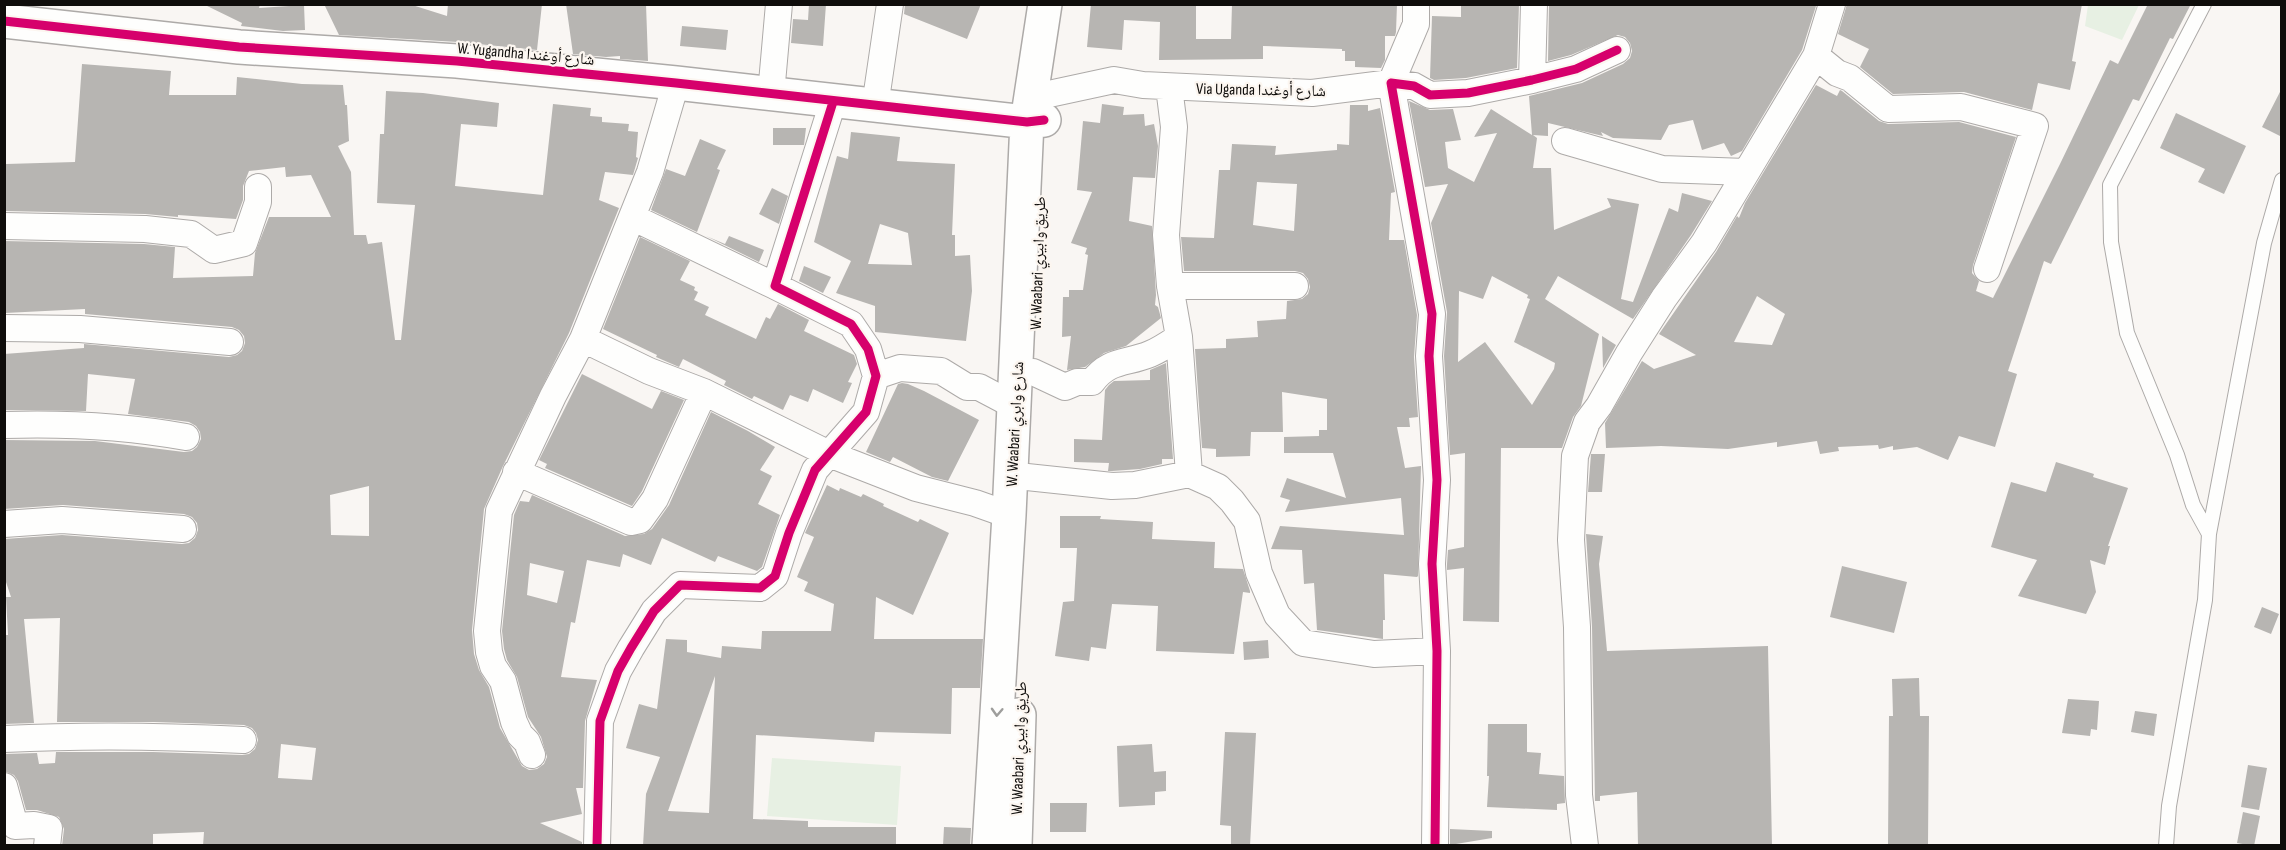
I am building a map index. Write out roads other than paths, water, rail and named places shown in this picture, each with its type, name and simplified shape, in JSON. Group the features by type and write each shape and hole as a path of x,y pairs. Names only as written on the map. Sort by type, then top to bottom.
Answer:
{"main road":[{"name":"W. Waabari شارع وابري","path":"989,846 1015,406 1040,112 1045,4"},
{"name":"W. Waabari طريق وابيري","path":"1015,846 1023,543 1033,372 1040,112 1061,4"},
{"name":"W. Yugandha شارع أوغندا","path":"4,21 239,47 457,61 875,106 1040,112"}],"street":[{"path":"771,94 779,4"},
{"path":"875,106 890,4"},
{"path":"1416,4 1416,24 1391,82 1432,314 1429,356 1437,480 1432,564 1437,651 1435,846"},
{"path":"1532,80 1534,4"},
{"path":"1585,846 1580,795 1577,627 1571,540 1575,456 1587,422 1599,406 1629,353 1704,243 1816,56 1832,4"},
{"path":"1391,82 1414,86 1430,95 1468,93 1576,69 1617,50"},
{"path":"1816,56 1837,73 1850,78 1888,109 1961,107 2035,126 1987,269"},
{"name":"Via Uganda شارع أوغندا","path":"1040,112 1114,80 1169,87 1312,93 1391,82"},
{"path":"532,755 514,722 503,681 490,660 487,631 499,511 516,472 583,339 650,172 676,83"},
{"path":"1169,87 1174,126 1166,235 1170,286 1179,337 1189,474"},
{"path":"775,286 832,102"},
{"path":"1565,141 1662,169 1746,172"},
{"path":"4,226 145,229 190,234 214,250 244,243 258,202 258,187"},
{"path":"597,846 600,721 618,671 631,648 654,611 680,585 760,588 775,576 789,533 815,470 866,412 876,376 868,349 851,324 632,217"},
{"path":"1170,286 1295,286"},
{"path":"4,328 80,329 230,342"},
{"path":"1033,372 1065,387 1077,382 1092,382 1099,372 1117,362 1150,355 1179,337"},
{"path":"583,339 650,371 704,392 829,454 916,488 975,502 1009,515"},
{"path":"876,376 900,368 941,371 968,387 979,387 1015,406"},
{"path":"516,472 631,522 640,519 655,499 704,392"},
{"path":"4,425 63,423 129,428 186,437"},
{"path":"1028,477 1112,486 1135,485 1189,474 1218,487 1247,521 1259,573 1276,615 1303,643 1374,654 1437,651"},
{"path":"4,524 62,520 183,529"},
{"path":"4,739 88,735 243,740"},
{"path":"4,786 10,826 34,825 49,828 47,846"}],"lane":[{"path":"2204,4 2110,185 2111,242 2127,333 2177,455 2193,505 2209,534"},
{"path":"2166,846 2169,806 2205,600 2209,534 2264,243 2282,180"}]}
